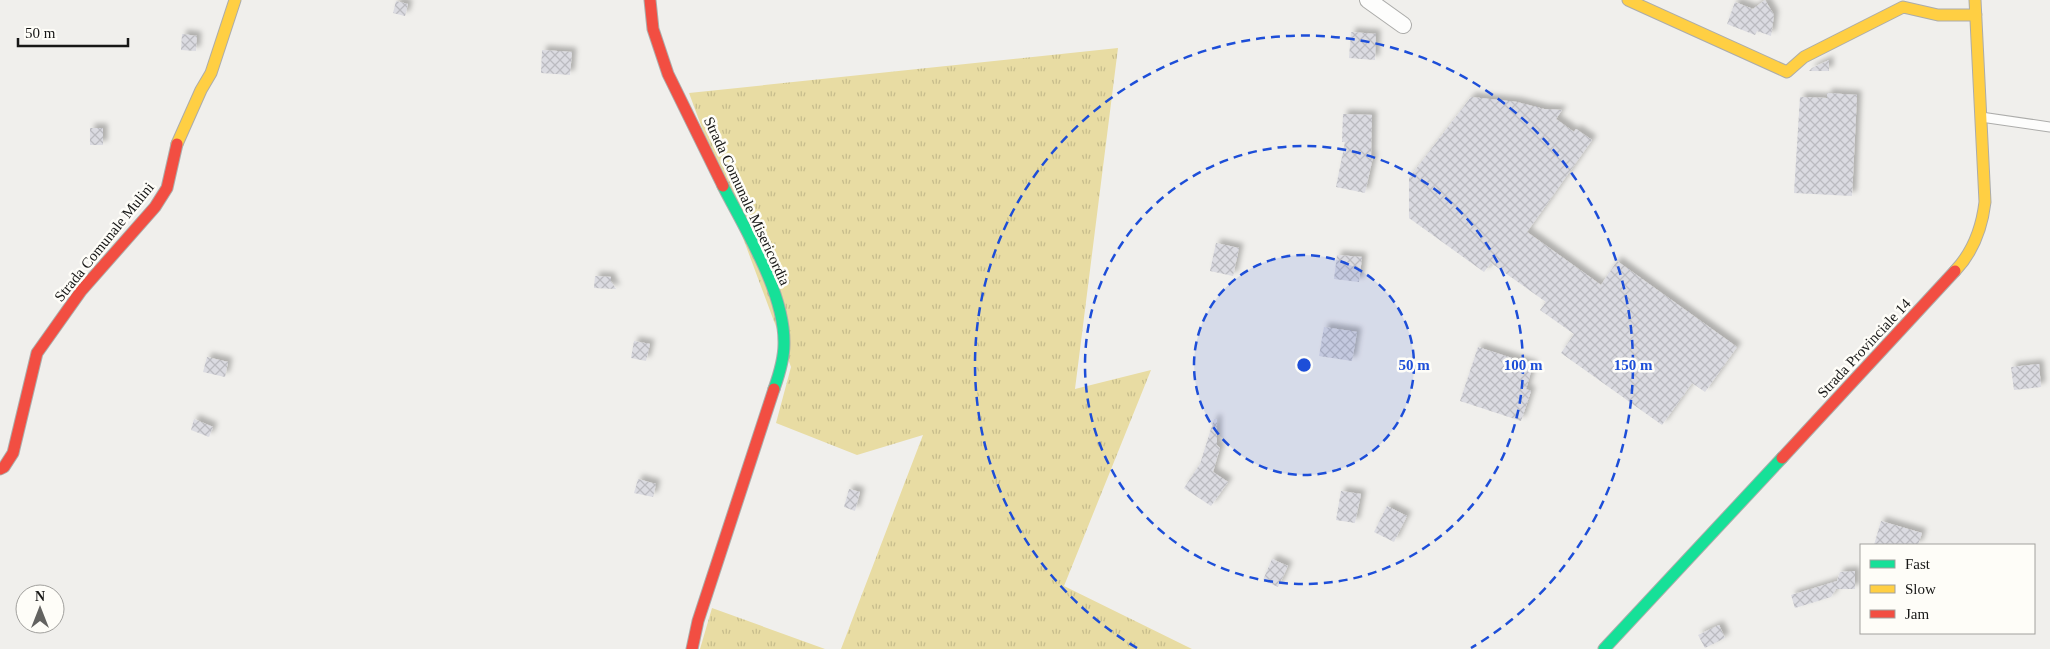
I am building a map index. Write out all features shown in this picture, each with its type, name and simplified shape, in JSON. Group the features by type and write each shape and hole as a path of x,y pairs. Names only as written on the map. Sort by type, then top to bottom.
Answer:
{"street":[{"name":"Strada Comunale Mulini","path":"0,469 4,467 13,453 37,353 82,291 155,207 167,188 177,145 197,98 211,73 235,0"},
{"name":"Strada Comunale Misericordia","path":"650,0 653,29 668,74 768,276 778,304 783,327 784,347 779,374 701,612 692,649"},
{"path":"1368,0 1403,25"},
{"path":"1628,0 1648,4 1787,72 1804,57 1903,7 1938,15 1976,16"},
{"name":"Strada Provinciale 14","path":"1604,649 1938,290 1969,253 1977,239 1983,220 1985,202 1975,0"}],"lane":[{"path":"1980,117 2050,127"}],"green space":[{"path":"1118,48 1075,389 1151,370 1064,586 1192,649 841,649 923,435 857,455 776,423 791,367 689,93"},
{"path":"712,608 825,649 700,649"}],"building":[{"path":"1765,0 1774,15 1771,36 1757,31 1755,35 1727,24 1735,2 1753,9"},
{"path":"396,1 408,4 405,16 393,13"},
{"path":"1351,32 1376,34 1375,60 1349,58"},
{"path":"182,34 197,36 196,51 181,50"},
{"path":"542,50 572,52 570,75 541,73"},
{"path":"1829,60 1829,71 1809,71 1812,68"},
{"path":"1827,93 1857,95 1852,196 1794,193 1800,97 1827,98"},
{"path":"1471,97 1517,102 1544,109 1562,110 1556,119 1574,132 1576,129 1592,140 1527,232 1601,285 1617,261 1737,347 1705,392 1692,383 1662,425 1561,353 1574,334 1540,310 1546,302 1491,263 1484,272 1409,218 1409,178"},
{"path":"1343,114 1372,115 1371,156 1373,157 1365,193 1336,187 1345,142 1342,142"},
{"path":"90,128 103,128 103,145 90,145"},
{"path":"1216,243 1239,248 1233,276 1210,271"},
{"path":"1337,255 1362,257 1359,282 1334,279"},
{"path":"595,276 611,277 611,281 616,289 594,288"},
{"path":"1324,327 1357,332 1352,361 1319,356"},
{"path":"634,341 650,344 646,361 631,358"},
{"path":"1478,347 1533,365 1526,389 1531,391 1521,421 1460,401"},
{"path":"207,357 228,362 225,377 203,372"},
{"path":"2039,364 2041,387 2014,390 2011,367"},
{"path":"194,419 213,427 209,437 191,430"},
{"path":"1214,419 1217,419 1217,445 1220,448 1213,472 1228,482 1211,506 1184,488 1200,464"},
{"path":"638,479 656,484 653,497 634,493"},
{"path":"849,489 860,492 855,511 844,507"},
{"path":"1341,491 1361,494 1355,523 1336,520"},
{"path":"1387,506 1407,516 1394,542 1374,532"},
{"path":"1881,521 1922,533 1918,544 1874,544"},
{"path":"1272,559 1288,566 1278,587 1263,580"},
{"path":"1855,571 1855,589 1836,589 1831,597 1795,608 1791,595 1837,581 1840,572"},
{"path":"1719,625 1725,638 1705,648 1698,635"}],"traffic: fast":[{"path":"723,186 753,242 778,304 783,324 784,350 774,389"},
{"path":"1604,649 1782,458"}],"traffic: slow":[{"path":"177,144 201,90 211,73 235,0"},
{"path":"1628,0 1787,72 1804,57 1903,7 1938,15 1976,15"},
{"path":"1955,271 1967,256 1976,239 1982,221 1985,202 1975,0"}],"traffic: jam":[{"path":"650,0 653,29 668,74 723,186"},
{"path":"0,469 4,467 13,453 37,353 81,291 155,207 167,188 177,144"},
{"path":"1782,458 1955,271"},
{"path":"692,649 698,621 774,389"}]}
